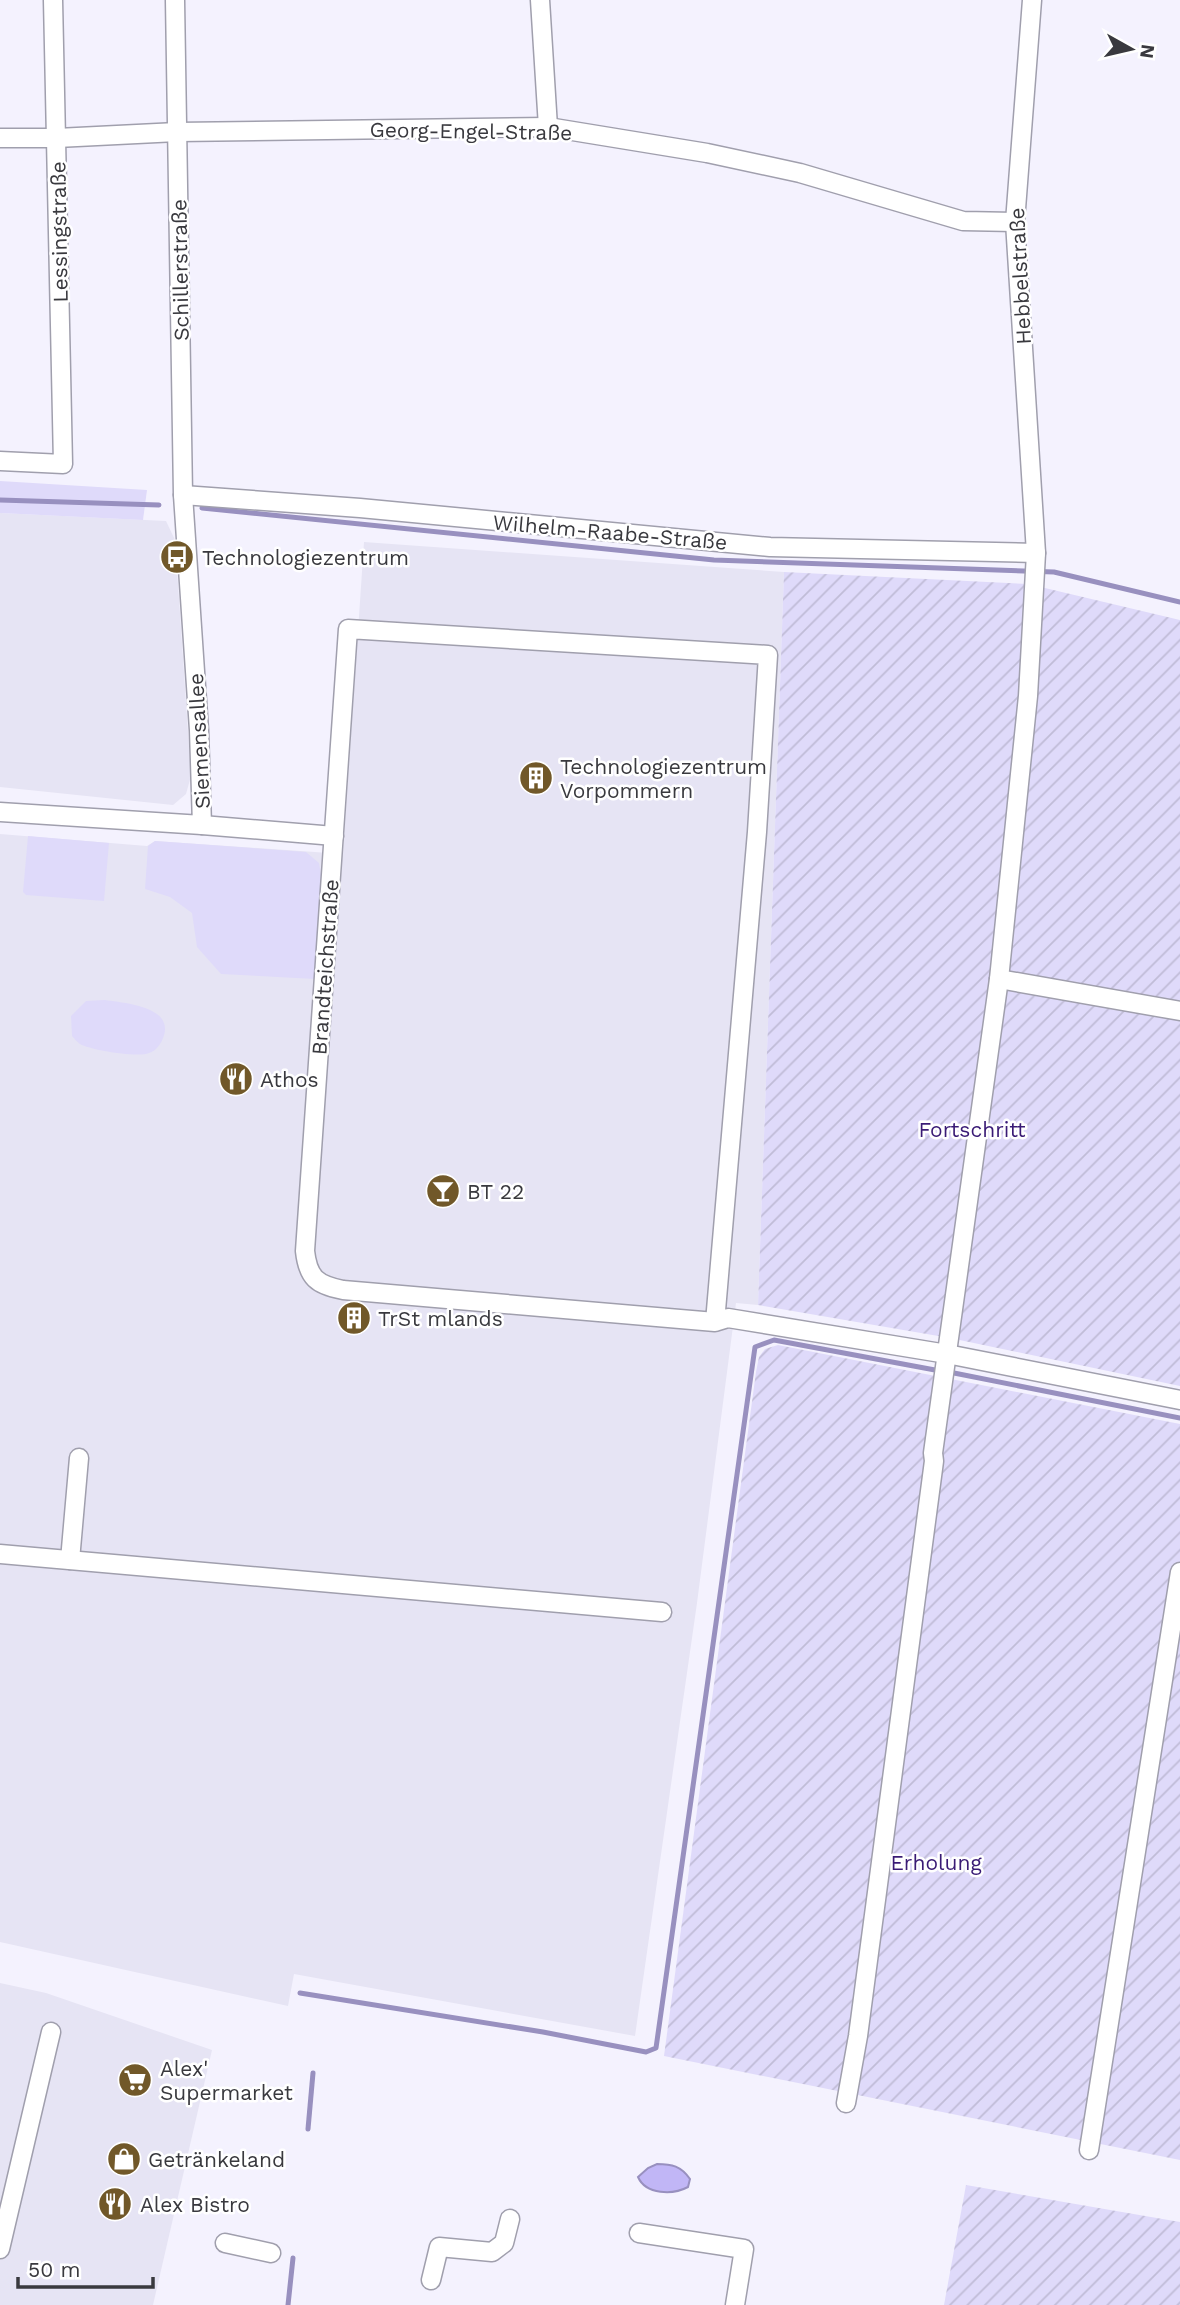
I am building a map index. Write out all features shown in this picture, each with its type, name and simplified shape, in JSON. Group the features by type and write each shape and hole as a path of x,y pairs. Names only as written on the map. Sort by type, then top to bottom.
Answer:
{"street":[{"name":"Lessingstraße","path":"0,461 63,464 53,0"},
{"name":"Schillerstraße","path":"175,0 187,539"},
{"path":"540,0 548,127"},
{"name":"Hebbelstraße","path":"846,2103 858,2036 999,979 1026,712 1036,568 1015,222 1032,0"},
{"name":"Georg-Engel-Straße","path":"0,138 177,132 548,127 707,153 800,173 963,221 1015,222"},
{"name":"Wilhelm-Raabe-Straße","path":"184,495 1036,568"},
{"name":"Siemensallee","path":"0,812 202,825 187,539"},
{"name":"Brandteichstraße","path":"348,629 768,655 757,832 715,1322 343,1290 331,1288 317,1280 307,1268 305,1251 334,836 348,629"},
{"path":"202,825 334,836"},
{"path":"999,979 1180,1010"},
{"path":"715,1322 728,1318 947,1354 1180,1401"},
{"path":"70,1560 79,1458"},
{"path":"0,1555 662,1612"},
{"path":"1089,2150 1180,1572"},
{"path":"0,2249 51,2032"},
{"path":"430,2280 439,2247 492,2252 504,2243 510,2219"},
{"path":"639,2233 744,2249 735,2305"},
{"path":"225,2243 271,2253"}],"shaded area":[{"path":"0,513 166,521 175,540 191,776 186,794 173,805 0,787"},
{"path":"364,542 784,572 758,1305 736,1303 697,1603 635,2036 294,1974 288,2006 0,1942 0,834 147,846 155,841 343,854"},
{"path":"0,1983 46,1993 212,2050 153,2305 0,2305"},
{"path":"657,2164 672,2165 683,2171 690,2179 688,2187 660,2192 647,2187 638,2177"}],"green space":[{"path":"0,481 147,490 143,520 0,513"},
{"name":"Fortschritt","path":"784,572 1028,584 1180,620 1180,1386 950,1338 758,1305"},
{"path":"28,836 109,843 104,901 26,895 23,892"},
{"path":"155,841 306,852 319,863 322,881 315,979 221,974 197,947 192,913 170,897 145,889 148,846"},
{"path":"105,1000 146,1008 162,1019 165,1027 158,1047 149,1053 135,1055 103,1051 78,1042 72,1036 71,1016 86,1001"},
{"name":"Erholung","path":"778,1345 1180,1424 1180,2160 664,2056 756,1372 759,1357 765,1349"},
{"path":"966,2185 1180,2222 1180,2305 944,2305"}],"waterway":[{"path":"0,500 159,505"},
{"path":"202,508 714,560 1054,572 1180,602"},
{"path":"300,1993 543,2032 646,2052 656,2048 755,1347 774,1340 935,1370"},
{"path":"954,1373 1180,1418"},
{"path":"308,2129 313,2073"},
{"path":"288,2305 293,2258"}],"place":[{"name":"Technologiezentrum","path":"177,557"},
{"name":"Technologiezentrum Vorpommern","path":"536,778"},
{"name":"Athos","path":"236,1079"},
{"name":"BT 22","path":"443,1191"},
{"name":"TrSt mlands","path":"354,1318"},
{"name":"Alex' Supermarket","path":"135,2080"},
{"name":"Getränkeland","path":"124,2159"},
{"name":"Alex Bistro","path":"115,2204"}]}
